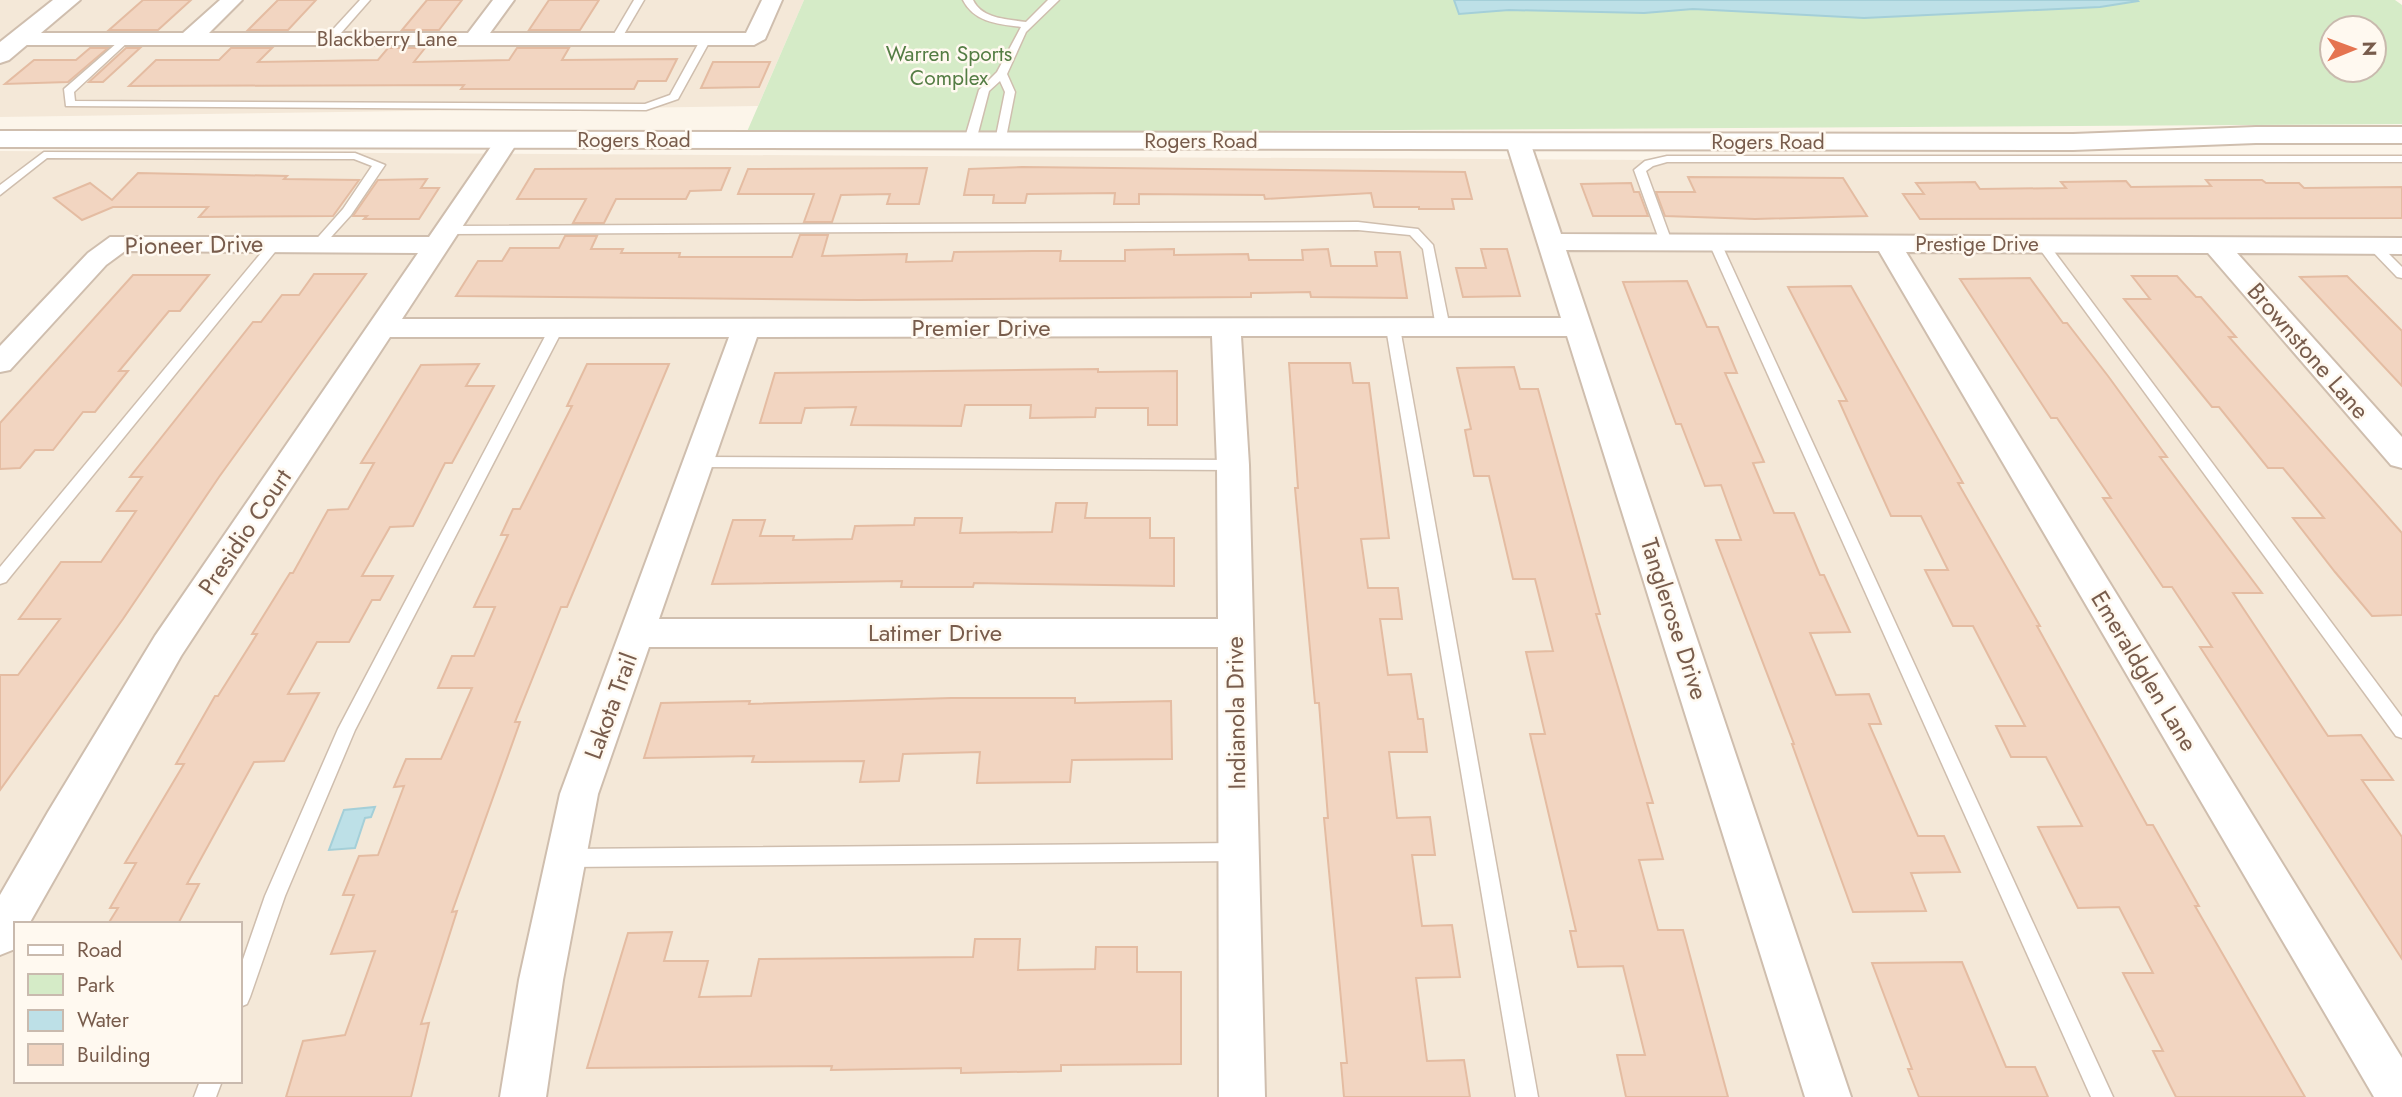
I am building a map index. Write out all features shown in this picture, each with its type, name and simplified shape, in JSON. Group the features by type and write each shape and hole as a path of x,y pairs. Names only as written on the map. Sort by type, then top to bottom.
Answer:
{"street":[{"path":"0,55 68,0"},
{"path":"189,39 232,0"},
{"path":"474,39 504,0"},
{"name":"Blackberry Lane","path":"19,39 754,39 772,0"},
{"name":"Rogers Road","path":"0,139 2084,142 2256,135 2402,135"},
{"name":"Presidio Court","path":"0,935 62,824 168,646 507,140"},
{"name":"Tanglerose Drive","path":"1518,142 1828,1097"},
{"name":"Pioneer Drive","path":"0,363 97,259 119,243 318,244 442,237"},
{"name":"Prestige Drive","path":"1552,242 2402,246"},
{"name":"Emeraldglen Lane","path":"1888,244 2400,1097"},
{"name":"Brownstone Lane","path":"2215,245 2402,457"},
{"name":"Premier Drive","path":"382,328 1580,327"},
{"name":"Lakota Trail","path":"523,1097 541,980 579,794 747,328"},
{"name":"Indianola Drive","path":"1226,328 1233,465 1242,1097"},
{"name":"Latimer Drive","path":"637,632 1234,633"}],"lane":[{"path":"330,39 365,0"},
{"path":"616,39 639,0"},
{"path":"968,0 975,12 992,19 1028,25"},
{"path":"970,141 984,90 1002,74 1012,48 1028,25 1054,0"},
{"path":"124,39 68,91 70,103 646,107 674,97 706,39"},
{"path":"1001,141 1010,92 1002,74"},
{"path":"0,191 44,155 355,156 379,165 346,212 318,244"},
{"path":"1666,242 1640,170 1649,163 1667,159 2402,159"},
{"path":"442,237 1344,226 1392,229 1414,232 1429,248 1443,328"},
{"path":"1715,243 2102,1097"},
{"path":"0,578 275,244"},
{"path":"2043,244 2402,730"},
{"path":"2373,245 2402,274"},
{"path":"242,991 275,896 347,729 557,327"},
{"path":"1393,328 1527,1097"},
{"path":"698,462 1233,465"},
{"path":"567,858 1239,852"}],"shaded area":[{"path":"0,0 804,0 758,106 0,117"},
{"path":"0,151 2402,164 2402,1097 0,1097"}],"green space":[{"name":"Warren Sports Complex","path":"804,0 2395,0 2402,5 2402,124 746,134"}],"water":[{"path":"1454,0 2138,1 2100,7 1864,18 1693,9 1644,13 1509,10 1459,14"},
{"path":"375,807 371,817 365,818 355,848 329,850 344,810"}],"building":[{"path":"143,0 191,0 158,30 109,30"},
{"path":"278,0 316,0 288,30 248,30"},
{"path":"427,0 462,0 439,30 402,30"},
{"path":"549,0 599,0 580,30 529,30"},
{"path":"90,48 108,48 68,82 5,84 34,60 76,60"},
{"path":"126,48 140,48 103,82 89,82"},
{"path":"231,48 272,48 258,62 378,60 388,48 425,48 414,62 509,60 517,48 569,48 562,60 677,59 666,81 638,81 634,89 461,89 464,85 129,86 156,60 219,60"},
{"path":"713,62 770,62 759,87 701,88"},
{"path":"1022,167 1465,172 1472,199 1452,199 1454,209 1419,209 1374,207 1371,193 1265,199 1264,195 1139,194 1139,204 1114,204 1115,193 1027,194 1025,203 993,203 994,195 964,195 969,169"},
{"path":"730,168 721,190 690,191 686,199 616,199 604,223 573,223 586,199 517,199 535,169"},
{"path":"927,168 919,204 887,204 890,194 841,195 832,222 804,222 814,194 738,194 748,169"},
{"path":"138,173 359,180 333,216 199,217 208,207 113,207 82,220 54,198 90,183 112,200"},
{"path":"1688,177 1843,178 1867,216 1755,219 1665,216 1656,192 1695,192"},
{"path":"427,179 421,188 439,188 419,219 364,219 367,216 353,216 378,180"},
{"path":"2206,180 2299,183 2304,188 2402,187 2402,218 1920,219 1903,194 1924,194 1916,183 1975,182 1980,189 2066,188 2061,182 2126,181 2131,187 2211,186"},
{"path":"1631,183 1634,192 1639,192 1648,216 1593,216 1581,184"},
{"path":"800,235 828,235 822,256 907,254 906,262 952,261 954,252 1033,251 1061,251 1060,261 1125,261 1125,250 1174,249 1174,255 1248,254 1249,260 1303,260 1302,250 1328,249 1331,266 1377,266 1375,252 1400,252 1407,298 1311,297 1310,292 1251,293 1251,297 859,300 456,296 478,261 502,261 510,248 559,248 565,236 597,236 591,249 623,249 621,253 680,253 679,257 792,257"},
{"path":"1481,249 1507,249 1520,296 1463,297 1456,268 1486,268"},
{"path":"314,274 366,274 219,477 123,619 0,790 0,675 18,675 60,619 19,619 61,562 101,562 136,511 117,511 142,477 130,477 253,322 261,322 282,295 299,295"},
{"path":"133,275 209,275 180,311 169,311 119,371 128,371 95,412 83,412 53,450 35,450 20,468 0,469 0,423"},
{"path":"2132,276 2177,276 2196,297 2201,297 2236,337 2229,337 2402,533 2402,615 2372,616 2335,572 2293,518 2324,518 2283,468 2268,468 2219,407 2212,407 2124,299 2150,299"},
{"path":"2347,276 2402,331 2402,386 2300,277"},
{"path":"2030,278 2063,323 2067,323 2108,376 2167,457 2160,457 2262,593 2233,593 2328,736 2361,735 2393,780 2362,780 2402,837 2402,959 2200,647 2212,647 2172,587 2163,587 2103,498 2111,498 2057,418 2051,418 1960,279"},
{"path":"1687,281 1707,327 1718,327 1737,373 1725,373 1764,462 1753,463 1774,513 1794,513 1820,575 1824,575 1850,632 1810,633 1836,695 1869,694 1881,724 1869,724 1918,836 1944,836 1960,872 1911,873 1926,911 1853,912 1794,744 1716,540 1741,540 1721,485 1705,486 1681,424 1676,424 1623,282"},
{"path":"1851,286 1963,483 1958,483 2040,626 2037,626 2147,825 2153,825 2199,906 2195,906 2305,1097 2176,1097 2153,1051 2163,1051 2123,973 2153,973 2119,907 2078,908 2038,827 2082,826 2046,757 2011,757 1996,726 2025,726 1973,626 1953,626 1925,570 1948,570 1921,516 1891,516 1839,401 1847,401 1788,287"},
{"path":"1289,363 1350,363 1353,383 1369,383 1389,538 1361,539 1368,588 1398,588 1402,619 1380,619 1388,675 1411,674 1418,719 1423,719 1427,752 1389,752 1397,818 1430,817 1435,855 1412,855 1422,926 1452,925 1460,977 1416,978 1427,1061 1464,1060 1470,1097 1344,1097 1341,1063 1347,1063 1324,818 1328,818 1319,703 1315,703 1295,488 1298,488"},
{"path":"479,364 466,386 494,386 452,463 445,463 413,526 390,527 362,576 393,576 380,600 372,600 349,642 317,642 288,694 319,693 284,761 254,762 187,884 199,884 179,922 109,922 118,908 110,908 136,863 125,863 184,764 176,764 215,696 218,696 257,634 252,634 290,573 293,573 328,510 348,509 374,463 361,463 421,365"},
{"path":"587,364 669,364 567,607 561,607 515,722 520,722 452,912 457,911 421,1024 429,1023 411,1097 286,1097 303,1041 345,1035 375,951 331,954 354,895 343,895 359,856 378,855 404,786 394,787 406,759 441,759 472,688 438,688 452,656 474,656 495,607 474,607 508,535 501,535 513,509 520,509 572,406 567,406"},
{"path":"1514,367 1520,389 1538,389 1600,614 1596,614 1653,803 1647,803 1663,859 1639,860 1658,930 1683,930 1728,1097 1626,1097 1617,1055 1645,1055 1623,966 1578,967 1570,931 1576,931 1530,734 1545,734 1526,652 1553,651 1535,579 1513,579 1489,476 1474,476 1465,430 1471,429 1457,368"},
{"path":"1098,369 1098,372 1177,371 1177,425 1148,425 1148,408 1096,408 1095,417 1030,418 1031,405 965,405 961,426 851,425 856,407 805,408 801,423 760,423 775,373"},
{"path":"1056,503 1087,503 1085,518 1150,518 1150,538 1174,538 1174,586 974,583 973,587 901,587 902,581 712,584 733,520 765,520 760,536 794,536 793,540 852,539 855,526 914,525 915,518 962,518 960,533 1052,532"},
{"path":"951,698 1075,698 1075,703 1171,701 1172,759 1072,760 1070,782 977,783 980,752 903,754 899,781 860,782 864,761 752,762 754,756 644,758 661,703 750,701 749,704"},
{"path":"672,932 664,961 708,961 699,997 751,996 759,959 973,957 975,939 1020,939 1018,970 1095,969 1096,947 1137,947 1137,972 1181,972 1181,1064 1061,1065 1061,1071 961,1073 961,1068 831,1070 832,1066 587,1068 628,933"},
{"path":"1962,962 2006,1067 2035,1067 2048,1097 1919,1097 1908,1069 1912,1069 1872,963"}]}
